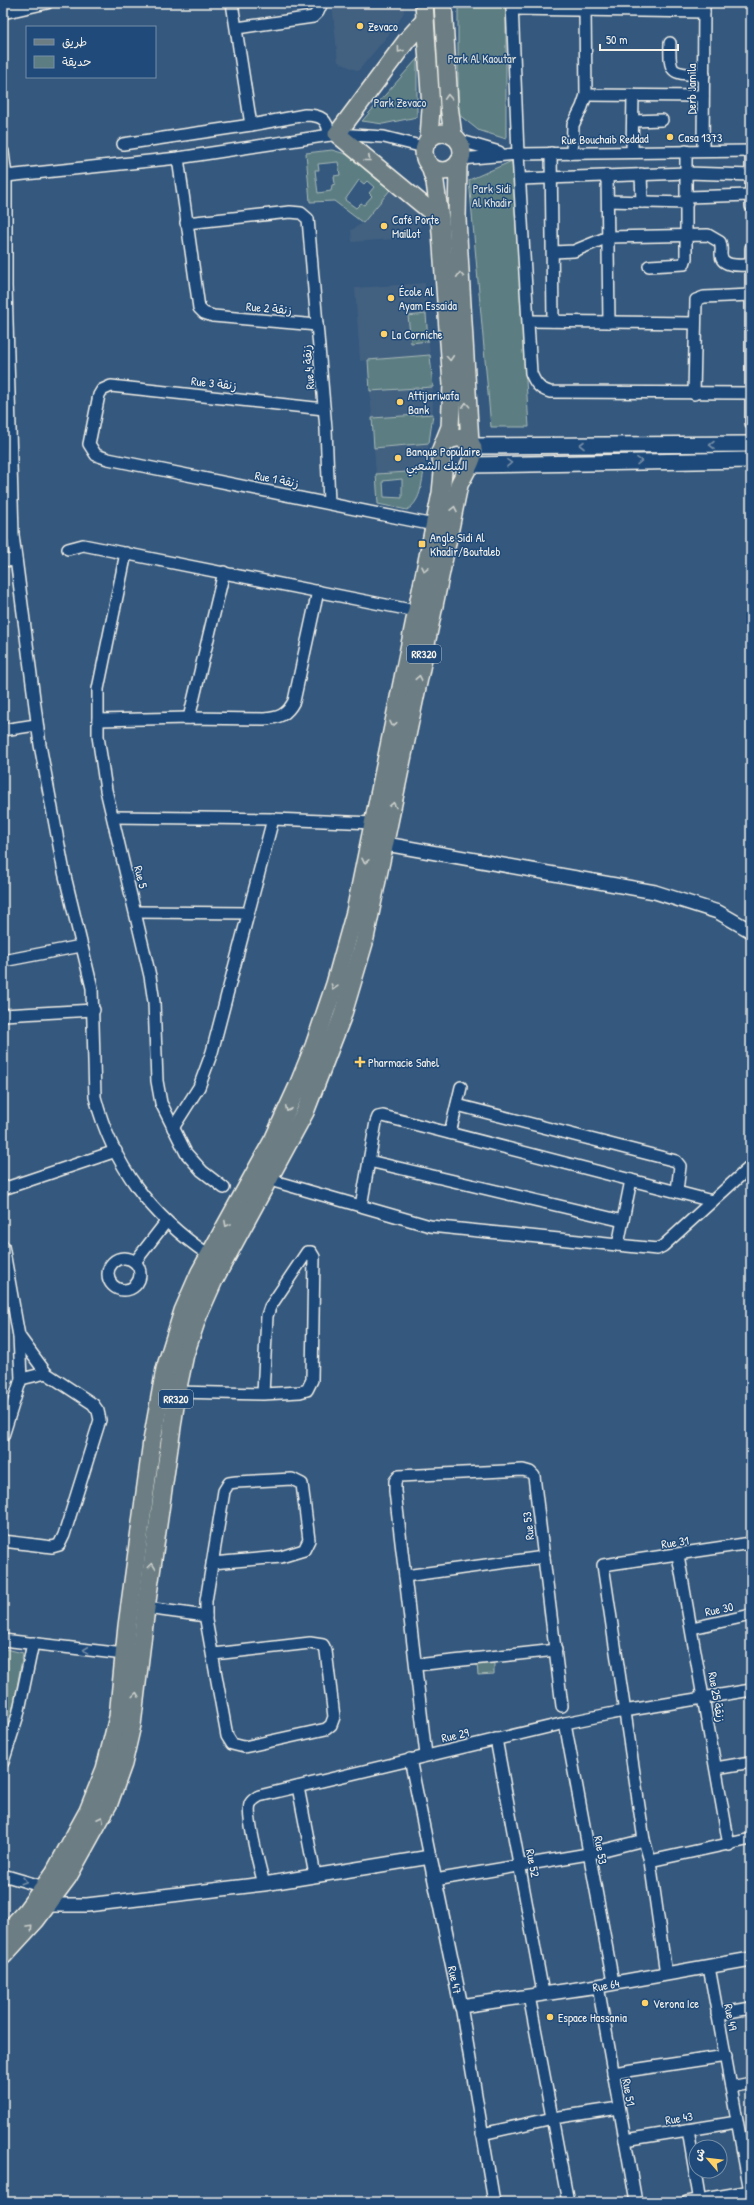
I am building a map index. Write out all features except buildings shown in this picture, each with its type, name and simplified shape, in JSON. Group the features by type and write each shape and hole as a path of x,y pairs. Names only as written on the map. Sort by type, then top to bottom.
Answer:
{"main road":[{"name":"RR320","path":"3,1936 26,1911 44,1887 79,1828 106,1770 118,1717 124,1654 151,1448 164,1369 182,1311 209,1255 274,1138 308,1064 350,933 374,823 442,485 442,462 440,452 445,443 451,421 452,384 440,219 435,182 430,167 424,158 431,108 424,3"},
{"name":"RR320","path":"3,1956 48,1905 68,1877 109,1803 119,1777 132,1725 146,1604 177,1392 185,1354 207,1294 270,1180 305,1112 342,1017 360,960 386,844 458,490 473,455 470,445 457,219 459,162 462,149 455,138 449,105 443,3"},
{"path":"425,20 407,40 333,135 440,219"},
{"path":"427,143 438,133 455,138"},
{"path":"430,167 441,172 453,168 459,162"},
{"path":"445,443 457,438 470,445 751,444"},
{"path":"442,462 447,468 461,470 469,466 751,460"}],"street":[{"path":"3,13 47,3"},
{"path":"232,3 237,28 250,125"},
{"path":"237,28 313,17 318,12 322,3"},
{"path":"704,8 512,6 513,154 520,179 531,372 536,383 543,390 550,392 694,394 751,393"},
{"path":"572,153 573,125 582,108 586,95 585,7"},
{"name":"Derb Jamila","path":"703,151 704,8"},
{"path":"670,43 670,62 673,70 680,74 704,75"},
{"path":"586,95 704,96"},
{"path":"632,152 633,95"},
{"path":"123,144 313,115 327,123 333,135"},
{"path":"633,121 662,120"},
{"path":"6,176 178,158 333,135 384,137 427,143"},
{"name":"Rue Bouchaib Reddad","path":"455,138 513,154"},
{"path":"649,266 684,264 686,258 686,151"},
{"path":"751,151 751,206"},
{"name":"Rue Bouchaib Reddad","path":"459,162 513,154 751,151"},
{"path":"3,152 6,176 8,535 16,561 36,725 64,872 92,988 94,1010 95,1097 99,1114 116,1151 142,1197 166,1222 209,1255"},
{"path":"551,153 553,177 553,321"},
{"path":"178,158 186,223"},
{"path":"520,179 641,174 751,176"},
{"path":"641,174 642,202"},
{"path":"607,175 609,322"},
{"path":"608,201 642,202 751,195"},
{"name":"Rue 4 زنقة","path":"186,223 297,212 308,218 311,229 329,503"},
{"name":"Rue 2 زنقة","path":"186,223 198,306 204,312 219,316 317,325"},
{"path":"553,252 574,251 608,237 713,237 720,242 721,257 725,262 732,265 751,266"},
{"path":"751,248 751,423"},
{"path":"694,394 695,304 699,298 750,295"},
{"path":"529,322 694,323"},
{"name":"Rue 3 زنقة","path":"115,461 96,455 89,444 98,399 102,390 108,387 119,386 324,409"},
{"name":"Rue 1 زنقة","path":"115,461 434,525"},
{"path":"68,549 83,545 416,611"},
{"name":"Rue 5","path":"126,553 98,689 100,755 136,912 154,1002 158,1091 161,1103 186,1153 194,1162 224,1188"},
{"path":"3,560 16,561"},
{"path":"190,718 224,572"},
{"path":"98,720 276,718 290,709 294,701 318,591"},
{"path":"3,730 36,725"},
{"path":"113,817 273,819 374,823"},
{"path":"173,1128 199,1087 212,1052 273,819"},
{"path":"386,844 655,892 718,912 751,931"},
{"path":"136,912 248,913"},
{"path":"3,961 81,946"},
{"path":"3,1015 94,1010"},
{"path":"450,1133 461,1087"},
{"path":"456,1105 676,1161 680,1166 677,1192"},
{"path":"361,1206 378,1117 383,1116 712,1201"},
{"path":"3,1189 116,1151"},
{"path":"369,1161 623,1221"},
{"path":"270,1180 436,1227 657,1249 663,1246 751,1166"},
{"path":"618,1245 631,1180"},
{"path":"135,1262 166,1222"},
{"path":"3,1246 19,1336 20,1379 3,1436"},
{"path":"177,1392 263,1394 300,1392 307,1390 311,1386 314,1257 313,1254 309,1252 270,1307 267,1316 263,1394"},
{"path":"3,1541 52,1547 59,1545 64,1535 98,1432 100,1420 96,1407 46,1373 19,1336"},
{"path":"20,1379 46,1373"},
{"name":"Rue 53","path":"405,1576 394,1491 398,1477 523,1470 530,1472 536,1483 562,1706"},
{"path":"212,1563 280,1557 304,1550 309,1540 302,1484 292,1479 229,1484 224,1491 212,1563 206,1612 227,1736 235,1746 244,1747 326,1729 331,1725 334,1717 326,1651 323,1645 310,1643 214,1654"},
{"name":"Rue 31","path":"624,1710 603,1565 751,1544"},
{"name":"Rue 25 زنقة","path":"678,1555 729,1845"},
{"path":"426,1755 405,1576 544,1557"},
{"path":"146,1604 206,1612"},
{"name":"Rue 30","path":"692,1628 751,1616"},
{"path":"3,1640 124,1654"},
{"path":"3,1762 18,1714 33,1643"},
{"path":"416,1665 556,1650"},
{"name":"Rue 29","path":"264,1884 252,1828 250,1806 252,1801 259,1796 426,1755 624,1710 751,1690"},
{"path":"624,1710 644,1840 650,1861 666,1974"},
{"name":"Rue 53","path":"565,1723 588,1854 613,1982"},
{"name":"Rue 52","path":"496,1739 543,1993"},
{"name":"Rue 47","path":"410,1759 461,2006 494,2202"},
{"path":"716,1768 751,1762"},
{"path":"298,1787 315,1875"},
{"path":"650,1861 751,1839"},
{"path":"435,1880 588,1854 644,1840"},
{"path":"48,1905 88,1905 264,1884 430,1857"},
{"path":"3,1875 44,1887"},
{"name":"Rue 64","path":"461,2006 598,1986 613,1982 751,1959"},
{"name":"Rue 49","path":"709,1967 750,2191"},
{"name":"Rue 51","path":"598,1986 636,2202"},
{"path":"529,1996 568,2202"},
{"path":"717,2014 751,2008"},
{"path":"613,2073 726,2056"},
{"path":"731,2087 751,2083"},
{"path":"482,2134 553,2118 619,2108"},
{"name":"Rue 43","path":"625,2140 737,2122"},
{"path":"688,2130 700,2201"},
{"path":"687,2202 700,2201 750,2191"}],"shaded area":[{"path":"332,3 404,3 404,12 396,26 358,71 338,62"},
{"path":"390,190 412,208 420,218 422,237 352,242 351,230 363,223"},
{"path":"425,283 430,355 360,361 355,288"},
{"path":"433,387 433,414 372,418 370,391"},
{"path":"429,443 424,471 376,474 374,448"}],"green space":[{"name":"Park Al Kaoutar","path":"458,3 506,3 506,139 478,130 458,114"},
{"name":"Park Zevaco","path":"417,59 417,117 383,124 362,121"},
{"path":"332,150 346,154 390,190 363,223 334,201 310,202 306,153","holes":["338,162 340,175 334,176 335,184 332,185 331,191 318,193 315,170 319,170 318,164","359,180 364,184 367,181 374,187 369,193 372,196 364,205 361,203 356,208 345,200"]},
{"name":"Park Sidi Al Khadir","path":"512,161 529,427 491,427 469,180"},
{"path":"426,314 428,341 411,343 408,316"},
{"path":"430,355 433,387 370,391 368,360"},
{"path":"433,414 429,443 374,448 372,418"},
{"path":"424,471 418,498 407,510 378,504 376,474","holes":["402,479 402,498 384,497 383,481"]},
{"path":"6,1649 23,1653 12,1716 3,1746 3,1651"},
{"path":"492,1662 494,1664 494,1674 478,1675 477,1664"}],"place":[{"name":"Zevaco","path":"360,26"},
{"name":"Casa 1373","path":"670,137"},
{"name":"Café Porte Maillot","path":"384,226"},
{"name":"École Al Ayam Essaida","path":"391,298"},
{"name":"La Corniche","path":"384,334"},
{"name":"Attijariwafa Bank","path":"400,402"},
{"name":"Banque Populaire البنك الشعبي","path":"398,458"},
{"name":"Angle Sidi Al Khadir/Boutaleb","path":"422,544"},
{"name":"Pharmacie Sahel","path":"360,1062"},
{"name":"Verona Ice","path":"645,2003"},
{"name":"Espace Hassania","path":"550,2017"}]}
